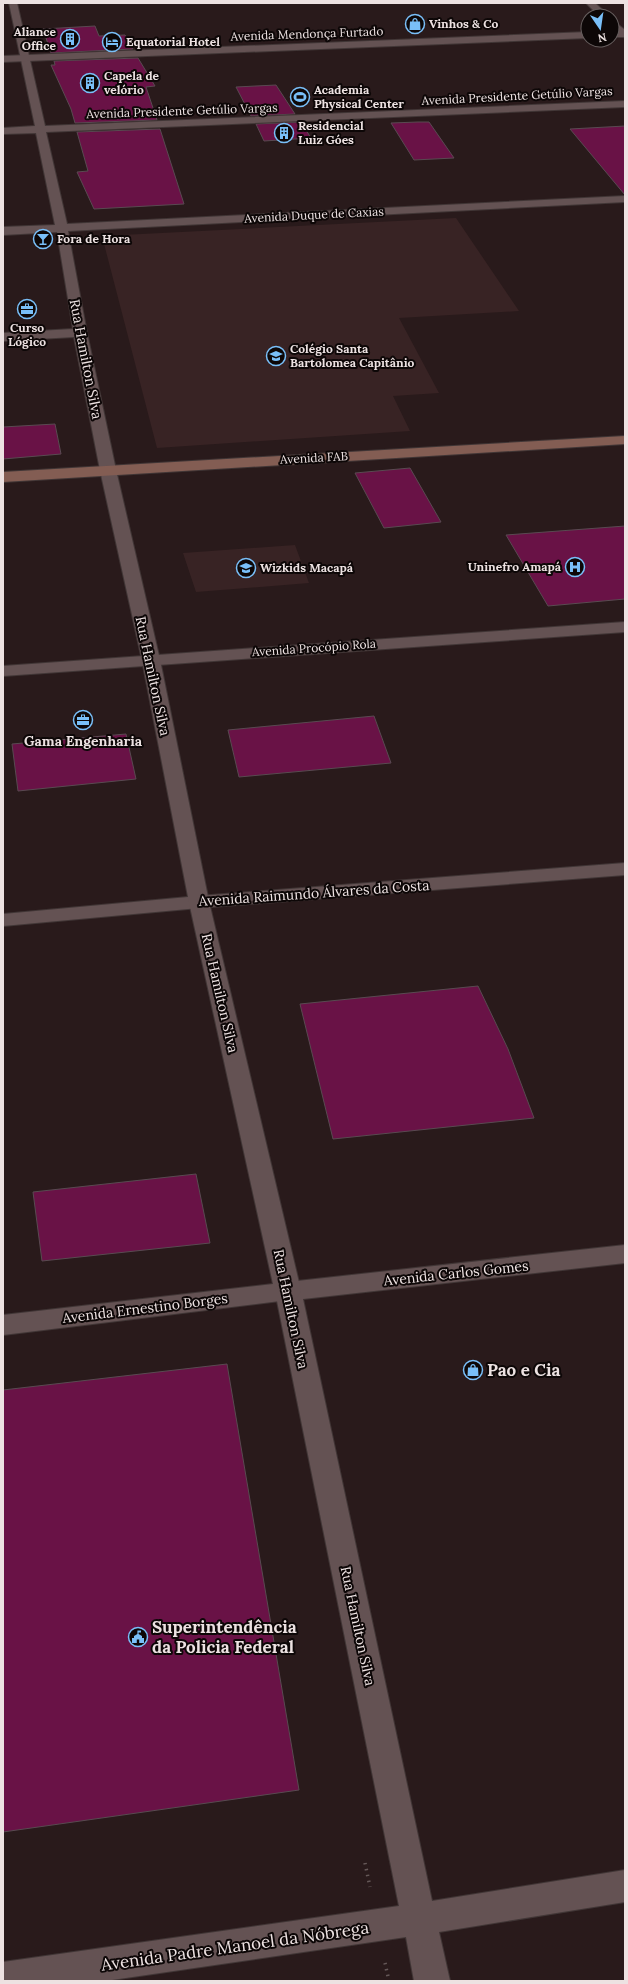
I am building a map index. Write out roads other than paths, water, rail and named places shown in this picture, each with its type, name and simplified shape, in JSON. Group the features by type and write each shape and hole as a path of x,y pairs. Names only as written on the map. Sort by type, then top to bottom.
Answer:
{"main road":[{"name":"Avenida FAB","path":"3,477 625,440"}],"street":[{"name":"Rua Hamilton Silva","path":"13,3 62,228 80,333 108,470 151,660 199,902 288,1291 432,1981"},
{"name":"Avenida Mendonça Furtado","path":"3,58 580,35"},
{"name":"Avenida Presidente Getúlio Vargas","path":"3,131 625,104"},
{"name":"Avenida Duque de Caxias","path":"3,231 625,199"},
{"path":"3,337 80,333"},
{"name":"Avenida Procópio Rola","path":"3,671 625,627"},
{"name":"Avenida Raimundo Álvares da Costa","path":"3,920 199,902 625,869"},
{"name":"Avenida Carlos Gomes","path":"288,1291 625,1254"},
{"name":"Avenida Ernestino Borges","path":"3,1325 288,1291"},
{"name":"Avenida Padre Manoel da Nóbrega","path":"3,1979 420,1919 625,1886"}],"place":[{"name":"Vinhos & Co","path":"415,24"},
{"name":"Aliance Office","path":"70,39"},
{"name":"Equatorial Hotel","path":"112,42"},
{"name":"Capela de velório","path":"90,83"},
{"name":"Academia Physical Center","path":"300,97"},
{"name":"Residencial Luiz Góes","path":"284,133"},
{"name":"Fora de Hora","path":"43,239"},
{"name":"Curso Lógico","path":"27,309"},
{"name":"Colégio Santa Bartolomea Capitânio","path":"276,356"},
{"name":"Uninefro Amapá","path":"575,567"},
{"name":"Wizkids Macapá","path":"246,568"},
{"name":"Gama Engenharia","path":"83,720"},
{"name":"Pao e Cia","path":"473,1370"},
{"name":"Superintendência da Policia Federal","path":"138,1637"}]}
